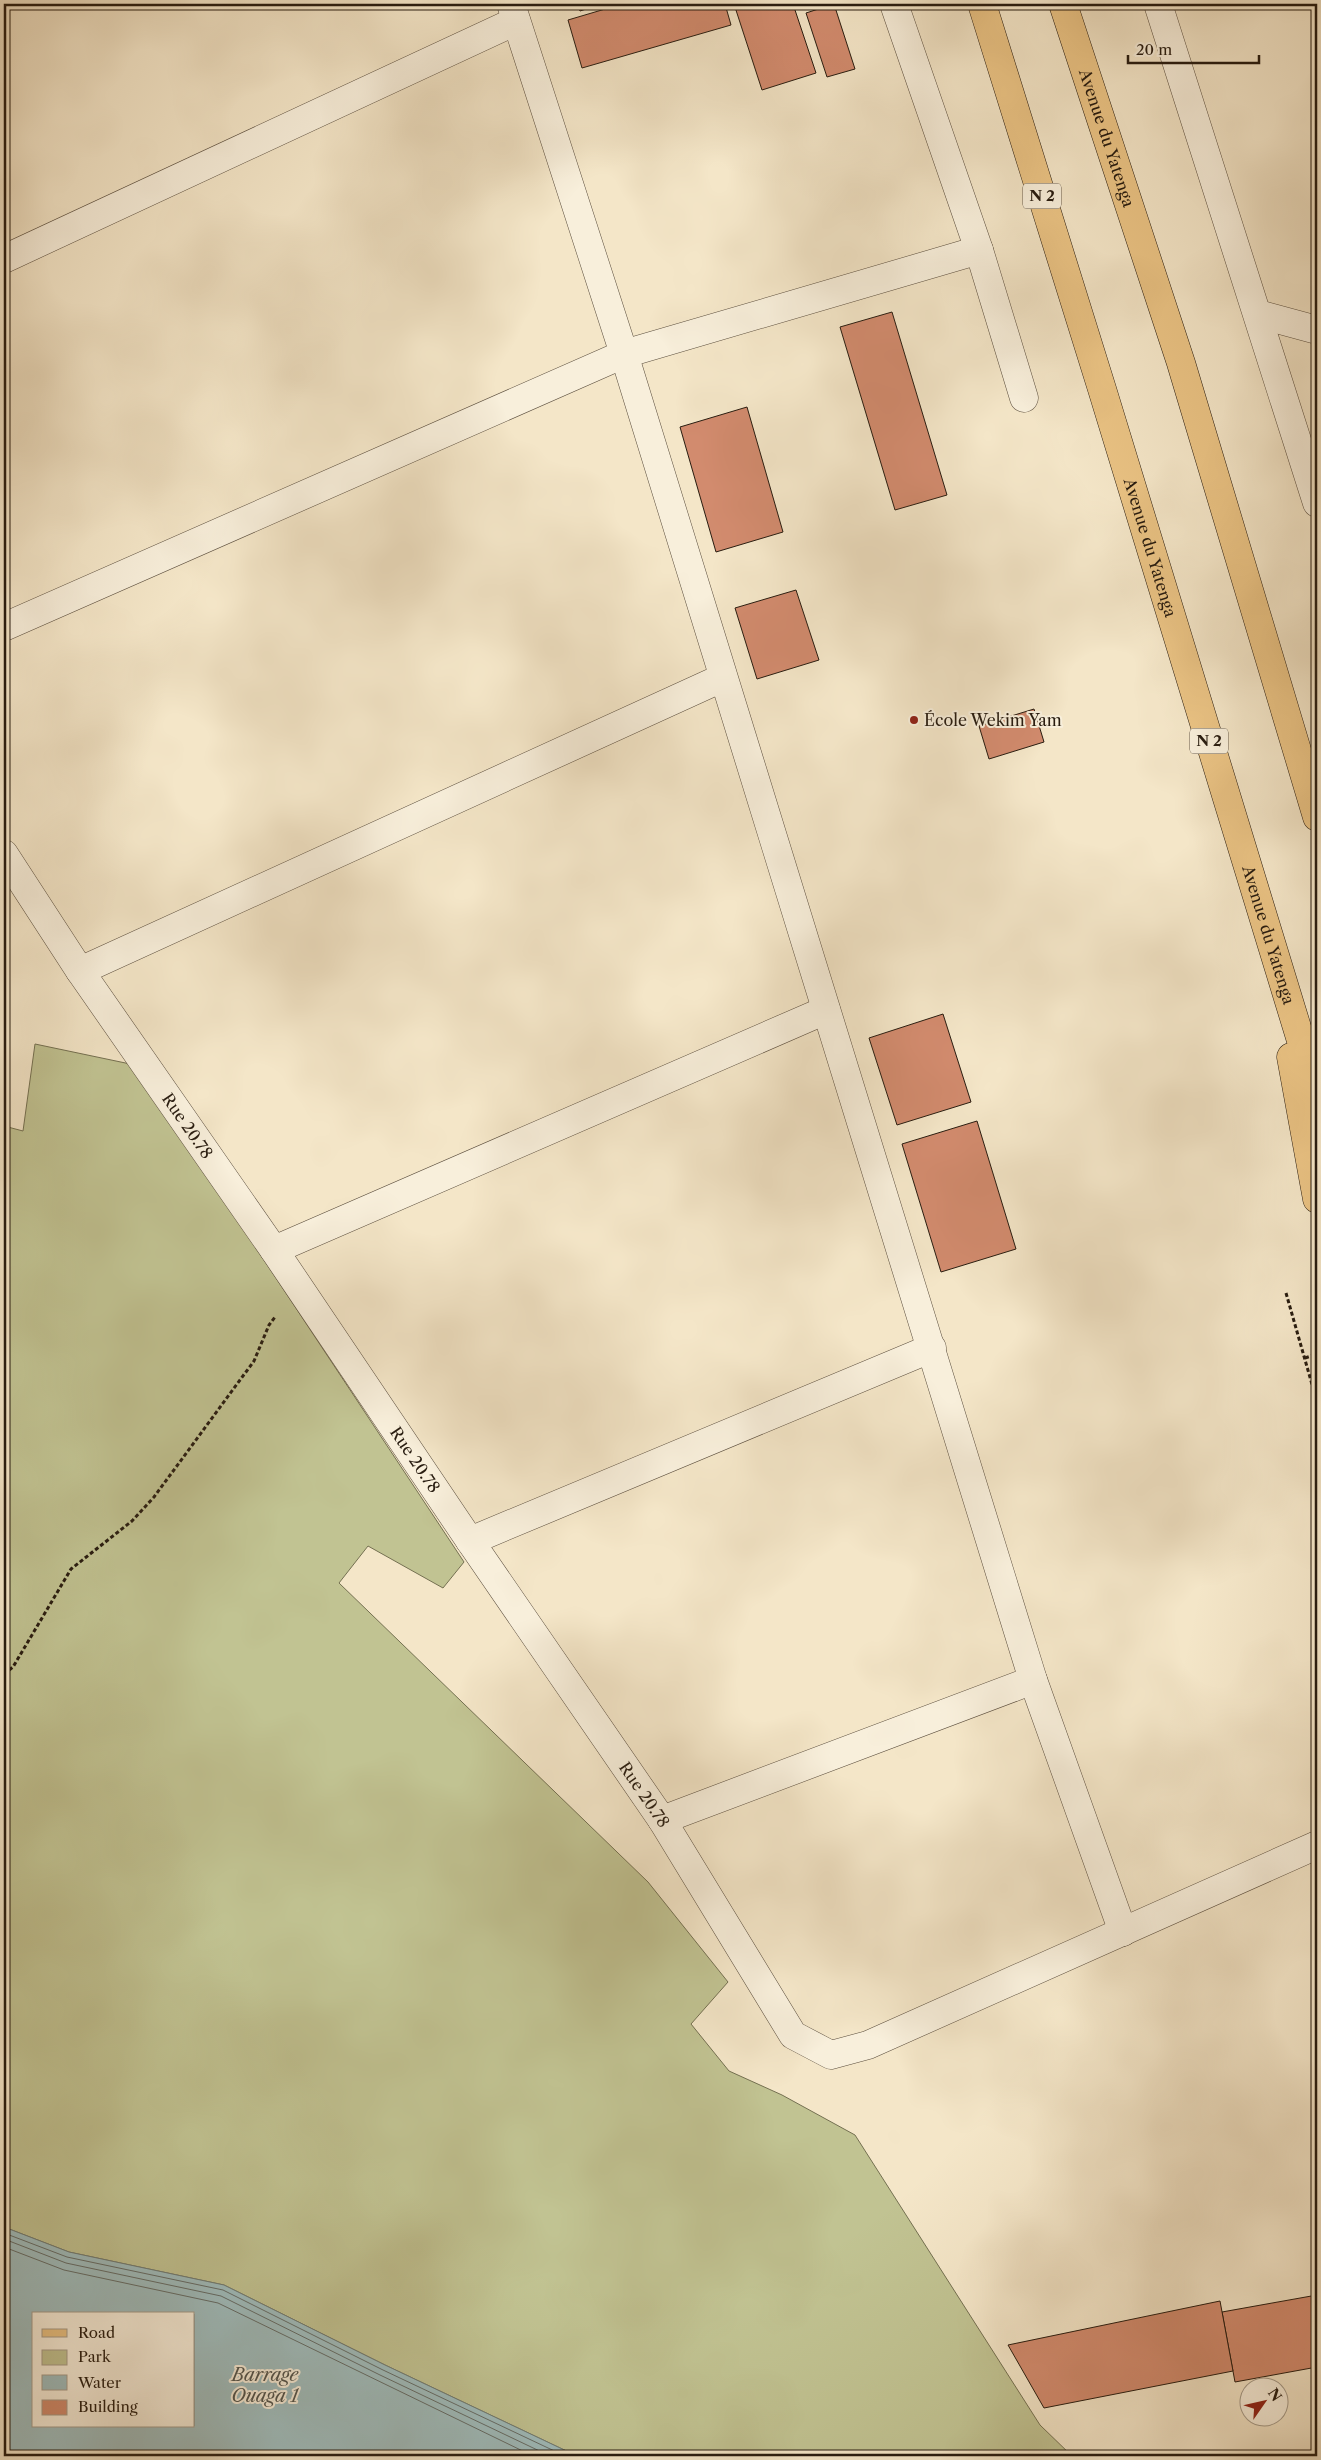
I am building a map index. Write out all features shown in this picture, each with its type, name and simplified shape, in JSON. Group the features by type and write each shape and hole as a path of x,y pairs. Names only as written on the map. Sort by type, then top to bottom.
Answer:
{"main road":[{"name":"Avenue du Yatenga","path":"982,4 1317,1093"},
{"name":"Avenue du Yatenga","path":"1063,4 1181,363 1317,817"},
{"path":"1267,931 1317,1199"}],"street":[{"path":"894,4 979,250 1024,398"},
{"path":"1158,4 1317,503"},
{"path":"4,259 514,12 624,354 722,678 932,1348 1033,1680 1123,1932 1317,1845"},
{"path":"4,627 624,354 979,250"},
{"path":"1258,314 1317,330"},
{"path":"80,971 722,678"},
{"name":"Rue 20.78","path":"4,854 80,971 298,1285 470,1541 662,1820 793,2035 831,2056 868,2045 1123,1932"},
{"path":"274,1250 826,1010"},
{"path":"470,1541 932,1348"},
{"path":"662,1820 1033,1680"}],"path":[{"path":"4,1674 13,1668 71,1569 132,1521 154,1497 190,1445 254,1360 269,1325 298,1285"},
{"path":"1286,1292 1317,1402"},
{"path":"1305,1358 1317,1354"}],"green space":[{"path":"35,1044 135,1065 464,1562 443,1588 368,1546 339,1583 648,1882 728,1982 691,2024 729,2071 782,2095 855,2135 1040,2425 1072,2456 577,2456 385,2365 224,2285 69,2252 4,2227 4,1126 23,1131"}],"water":[{"name":"Barrage Ouaga 1","path":"4,2227 69,2252 224,2285 385,2365 577,2456 4,2456"}],"building":[{"path":"577,4 602,4 580,11"},
{"path":"622,4 725,4 731,25 582,68 568,20"},
{"path":"734,4 793,4 816,73 762,90"},
{"path":"834,4 855,69 827,77 806,13"},
{"path":"892,312 947,495 895,510 840,327"},
{"path":"747,407 783,532 716,552 680,427"},
{"path":"796,590 819,660 757,679 735,608"},
{"path":"1034,709 1044,742 989,759 979,726"},
{"path":"943,1014 971,1102 897,1125 869,1038"},
{"path":"977,1121 1016,1249 941,1272 902,1144"},
{"path":"1317,2295 1317,2367 1257,2378 1238,2378 1238,2381 1235,2382 1222,2312"},
{"path":"1220,2301 1233,2371 1044,2408 1008,2345"}],"place":[{"name":"École Wekim Yam","path":"914,720"}]}
